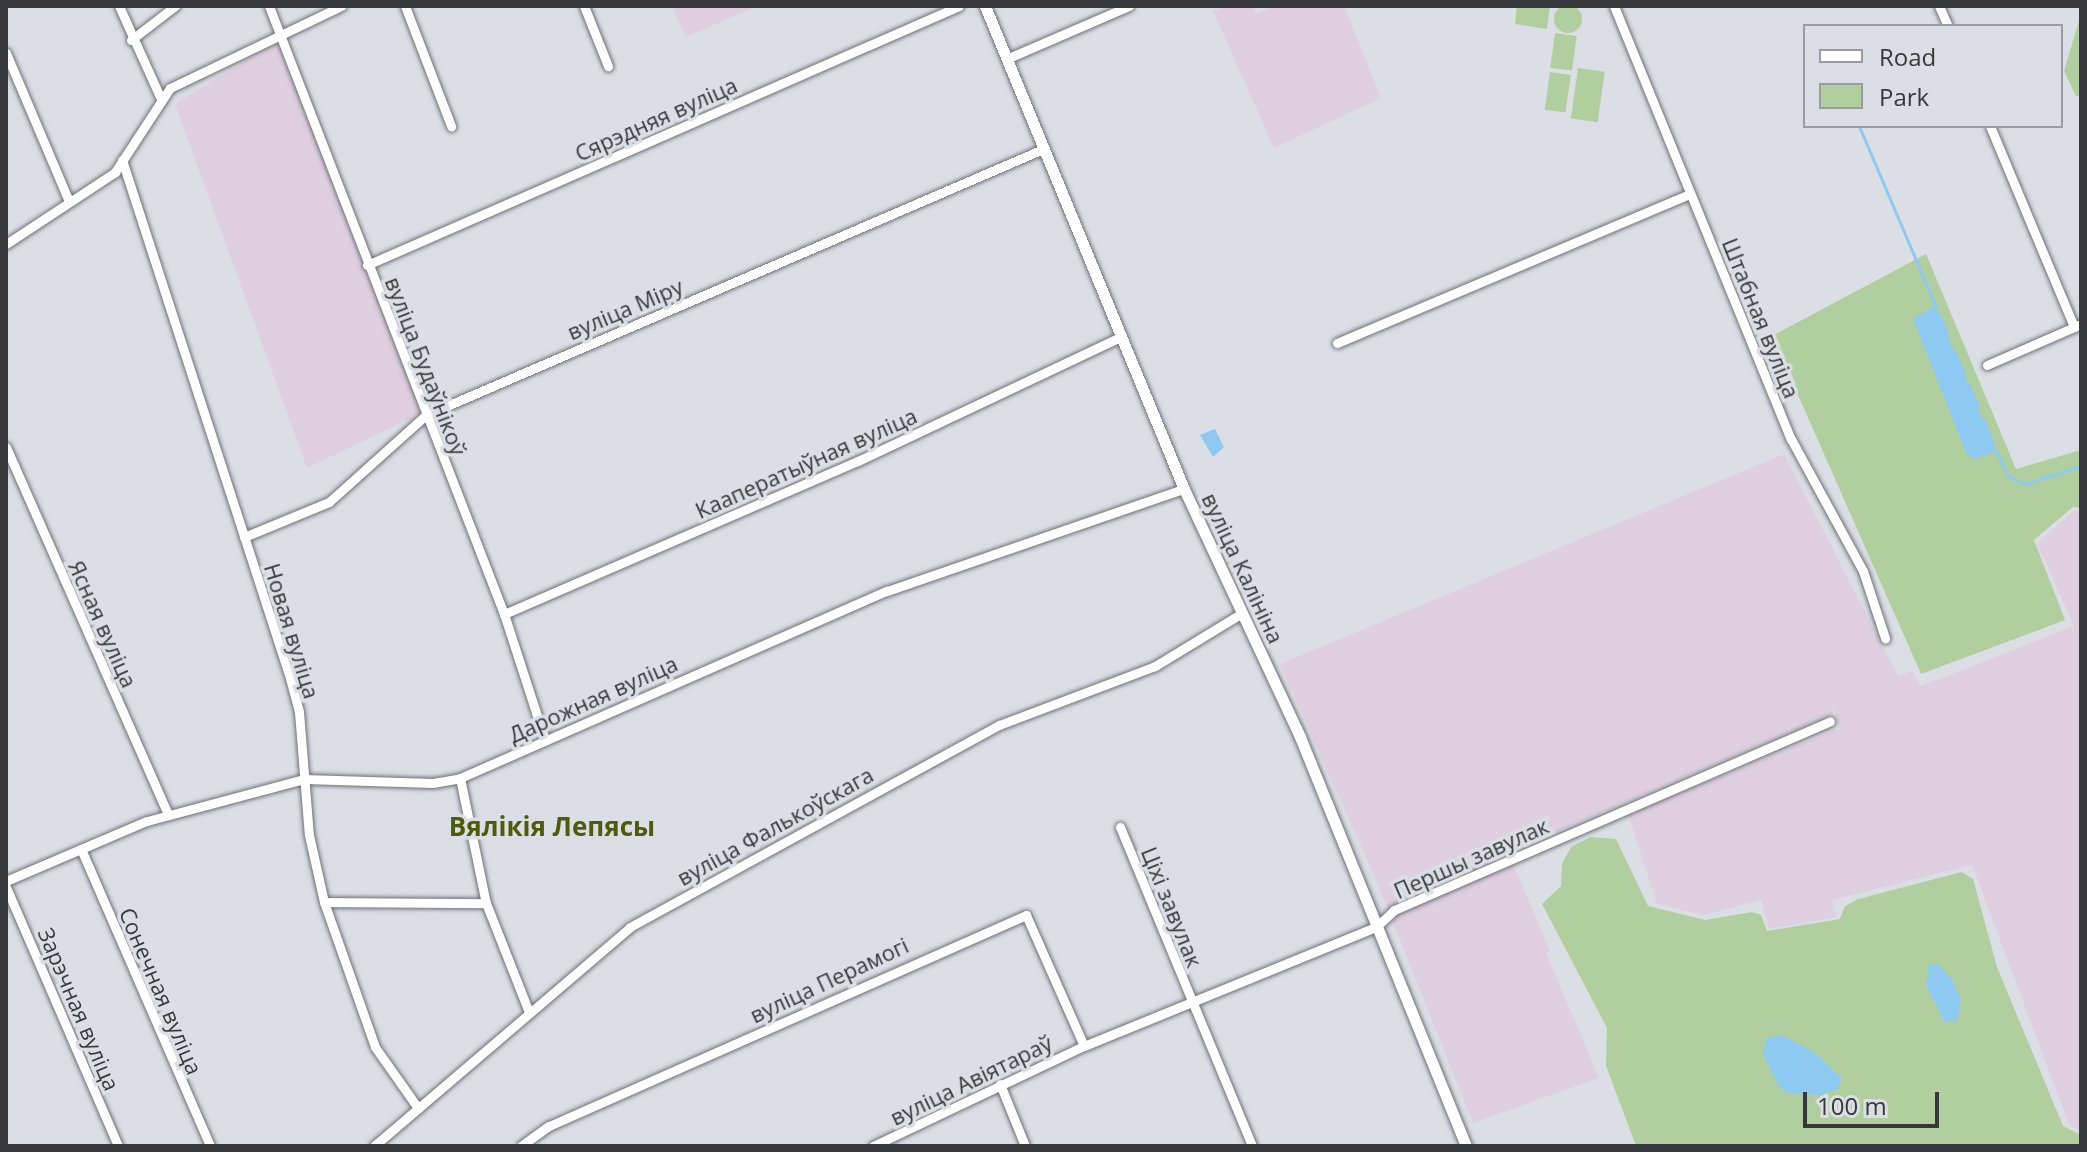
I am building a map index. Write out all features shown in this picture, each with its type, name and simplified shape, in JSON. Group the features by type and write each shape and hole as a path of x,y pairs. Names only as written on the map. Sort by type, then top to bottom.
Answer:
{"street":[{"path":"119,6 131,40 160,97"},
{"path":"131,40 175,6"},
{"name":"вуліца Будаўнікоў","path":"269,6 504,614 545,740"},
{"path":"6,244 68,199 105,180 122,160 160,97 190,75 341,6"},
{"path":"405,6 451,126"},
{"path":"584,6 608,66"},
{"name":"Сярэдняя вуліца","path":"367,265 959,6"},
{"name":"вуліца Калініна","path":"985,6 1184,489 1300,737 1466,1146"},
{"path":"1006,59 1129,6"},
{"name":"Штабная вуліца","path":"1614,6 1791,439 1863,571 1885,638"},
{"path":"6,53 68,199"},
{"path":"1987,365 2078,325 1991,128"},
{"name":"вуліца Міру","path":"244,537 329,502 426,415 1043,149"},
{"name":"Новая вуліца","path":"122,160 299,712 304,779 324,902 375,1047 418,1108"},
{"path":"1337,343 1690,194"},
{"name":"Кааператыўная вуліца","path":"504,614 858,461 1120,337"},
{"name":"Ясная вуліца","path":"6,447 168,815"},
{"name":"Дарожная вуліца","path":"6,884 81,849 168,815 304,779 433,783 460,778 887,591 1184,489"},
{"name":"вуліца Фалькоўскага","path":"374,1146 640,921 999,725 1155,666 1242,613"},
{"name":"Першы завулак","path":"1084,1046 1191,999 1376,927 1394,910 1830,721"},
{"path":"460,778 486,903 529,1012"},
{"name":"Ціхі завулак","path":"1120,827 1252,1146"},
{"name":"Сонечная вуліца","path":"81,849 210,1146"},
{"name":"Зарэчная вуліца","path":"6,884 118,1146"},
{"path":"324,902 486,903"},
{"name":"вуліца Перамогі","path":"521,1146 549,1126 1026,915 1084,1046"},
{"name":"вуліца Авіятараў","path":"873,1146 1084,1046"},
{"path":"1000,1084 1025,1146"}],"shaded area":[{"path":"672,6 757,6 686,37"},
{"path":"1227,6 1253,6 1256,13 1275,6 1344,6 1381,98 1274,148 1213,11"},
{"path":"277,41 422,413 307,468 175,104"},
{"path":"1784,454 1898,676 1912,671 1921,686 2074,626 2037,543 2075,510 2081,512 2081,1130 2070,1127 1972,865 1832,900 1837,917 1769,929 1761,900 1703,915 1657,904 1628,814 1840,728 1833,707 1832,714 1513,850 1513,864 1550,951 1546,953 1599,1078 1473,1123 1377,882 1280,664"}],"green space":[{"path":"1568,5 1578,9 1582,19 1578,29 1568,33 1558,29 1554,19 1558,9"},
{"path":"1517,6 1550,6 1547,29 1515,24"},
{"path":"2081,14 2081,96 2076,96 2064,71"},
{"path":"1555,33 1577,36 1572,71 1550,68"},
{"path":"1578,68 1605,72 1598,122 1571,119"},
{"path":"1550,72 1571,75 1566,113 1545,110"},
{"path":"1926,254 2016,469 2081,450 2081,508 2073,507 2034,540 2065,620 1921,674 1772,336"},
{"path":"1590,837 1616,839 1648,906 1705,920 1752,912 1761,915 1767,931 1840,919 1845,906 1858,899 1962,872 1973,879 1997,967 2063,1126 2081,1135 2081,1146 1636,1146 1606,1066 1607,1028 1542,904 1561,886 1562,864 1571,847"}],"water":[{"path":"1935,306 1996,451 1975,459 1967,455 1913,319"},
{"path":"1215,429 1224,447 1213,457 1200,435"},
{"path":"1937,964 1952,979 1961,1000 1957,1022 1944,1021 1926,985 1929,965"},
{"path":"1784,1036 1815,1053 1842,1079 1837,1089 1821,1095 1787,1093 1778,1085 1763,1053 1767,1037"}],"waterway":[{"path":"1860,128 1936,307"},
{"path":"1939,314 1948,336"},
{"path":"1954,351 1964,373"},
{"path":"1968,384 1978,406"},
{"path":"1984,421 1993,443"},
{"path":"1996,450 2007,475 2025,484 2081,466"}],"district":[{"name":"Вялікія Лепясы","path":"552,827"}]}
